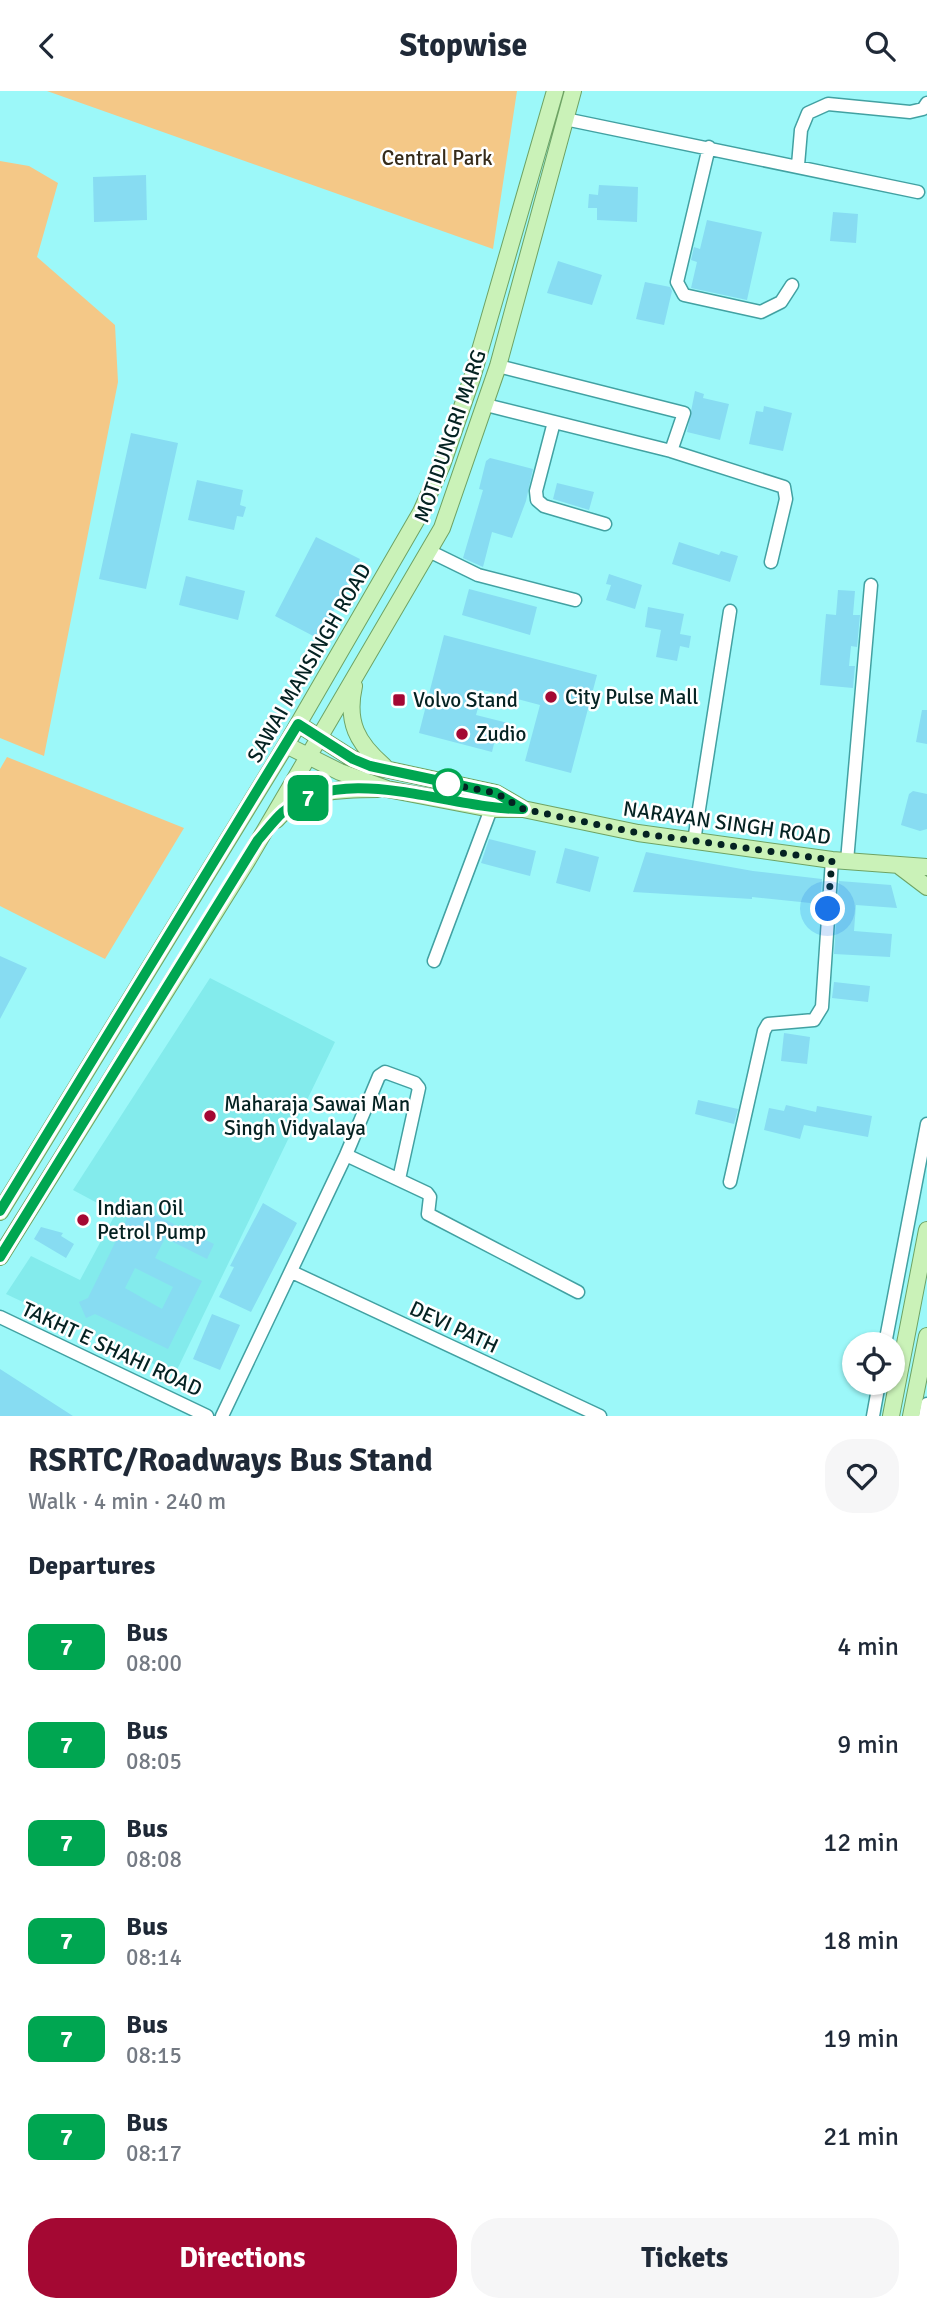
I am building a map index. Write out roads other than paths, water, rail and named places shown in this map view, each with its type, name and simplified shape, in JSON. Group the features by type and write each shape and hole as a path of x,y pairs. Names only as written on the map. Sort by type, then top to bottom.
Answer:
{"main road":[{"name":"SAWAI MANSINGH ROAD","path":"0,1212 286,745 421,512 442,465 510,254 555,91"},
{"name":"MOTIDUNGRI MARG","path":"258,840 429,551 459,485 498,366 573,91"},
{"path":"358,670 351,702 351,725 364,749 392,773"},
{"path":"298,724 353,759 392,773 496,793 523,809"},
{"path":"286,745 307,758 387,789 491,809 523,809"},
{"path":"0,1257 258,840 283,812 301,801 334,789 387,789"},
{"name":"NARAYAN SINGH ROAD","path":"523,809 638,833 839,860 927,867"},
{"path":"897,865 927,887"},
{"path":"891,1416 927,1230"},
{"path":"911,1416 927,1336"}],"street":[{"path":"798,165 801,130 808,113 828,104 910,113 923,109 927,103"},
{"path":"565,119 798,165 918,192"},
{"path":"709,147 677,282 684,295 761,312 780,302 792,285"},
{"path":"498,366 684,413 671,451"},
{"path":"486,405 671,451 784,487 786,499 771,562"},
{"path":"554,422 536,491 537,500 544,506 605,524"},
{"path":"429,551 478,575 575,600"},
{"path":"730,1182 764,1031 768,1024 814,1020 822,1007 872,585"},
{"path":"694,841 730,611"},
{"path":"434,961 491,809"},
{"path":"222,1416 292,1272 381,1074 390,1072 415,1083 419,1092 399,1179"},
{"path":"887,1332 927,1124"},
{"path":"346,1155 429,1194 428,1214 578,1293"},
{"name":"DEVI PATH","path":"292,1272 600,1416"},
{"name":"TAKHT E SHAHI ROAD","path":"0,1317 207,1416"},
{"path":"873,1416 877,1395"},
{"path":"925,1416 927,1405"}],"place":[{"name":"City Pulse Mall","path":"551,697"},
{"name":"Volvo Stand","path":"399,700"},
{"name":"Zudio","path":"462,734"},
{"name":"Maharaja Sawai Man Singh Vidyalaya","path":"210,1116"},
{"name":"Indian Oil Petrol Pump","path":"83,1220"}],"park label":[{"name":"Central Park","path":"437,158"}]}
